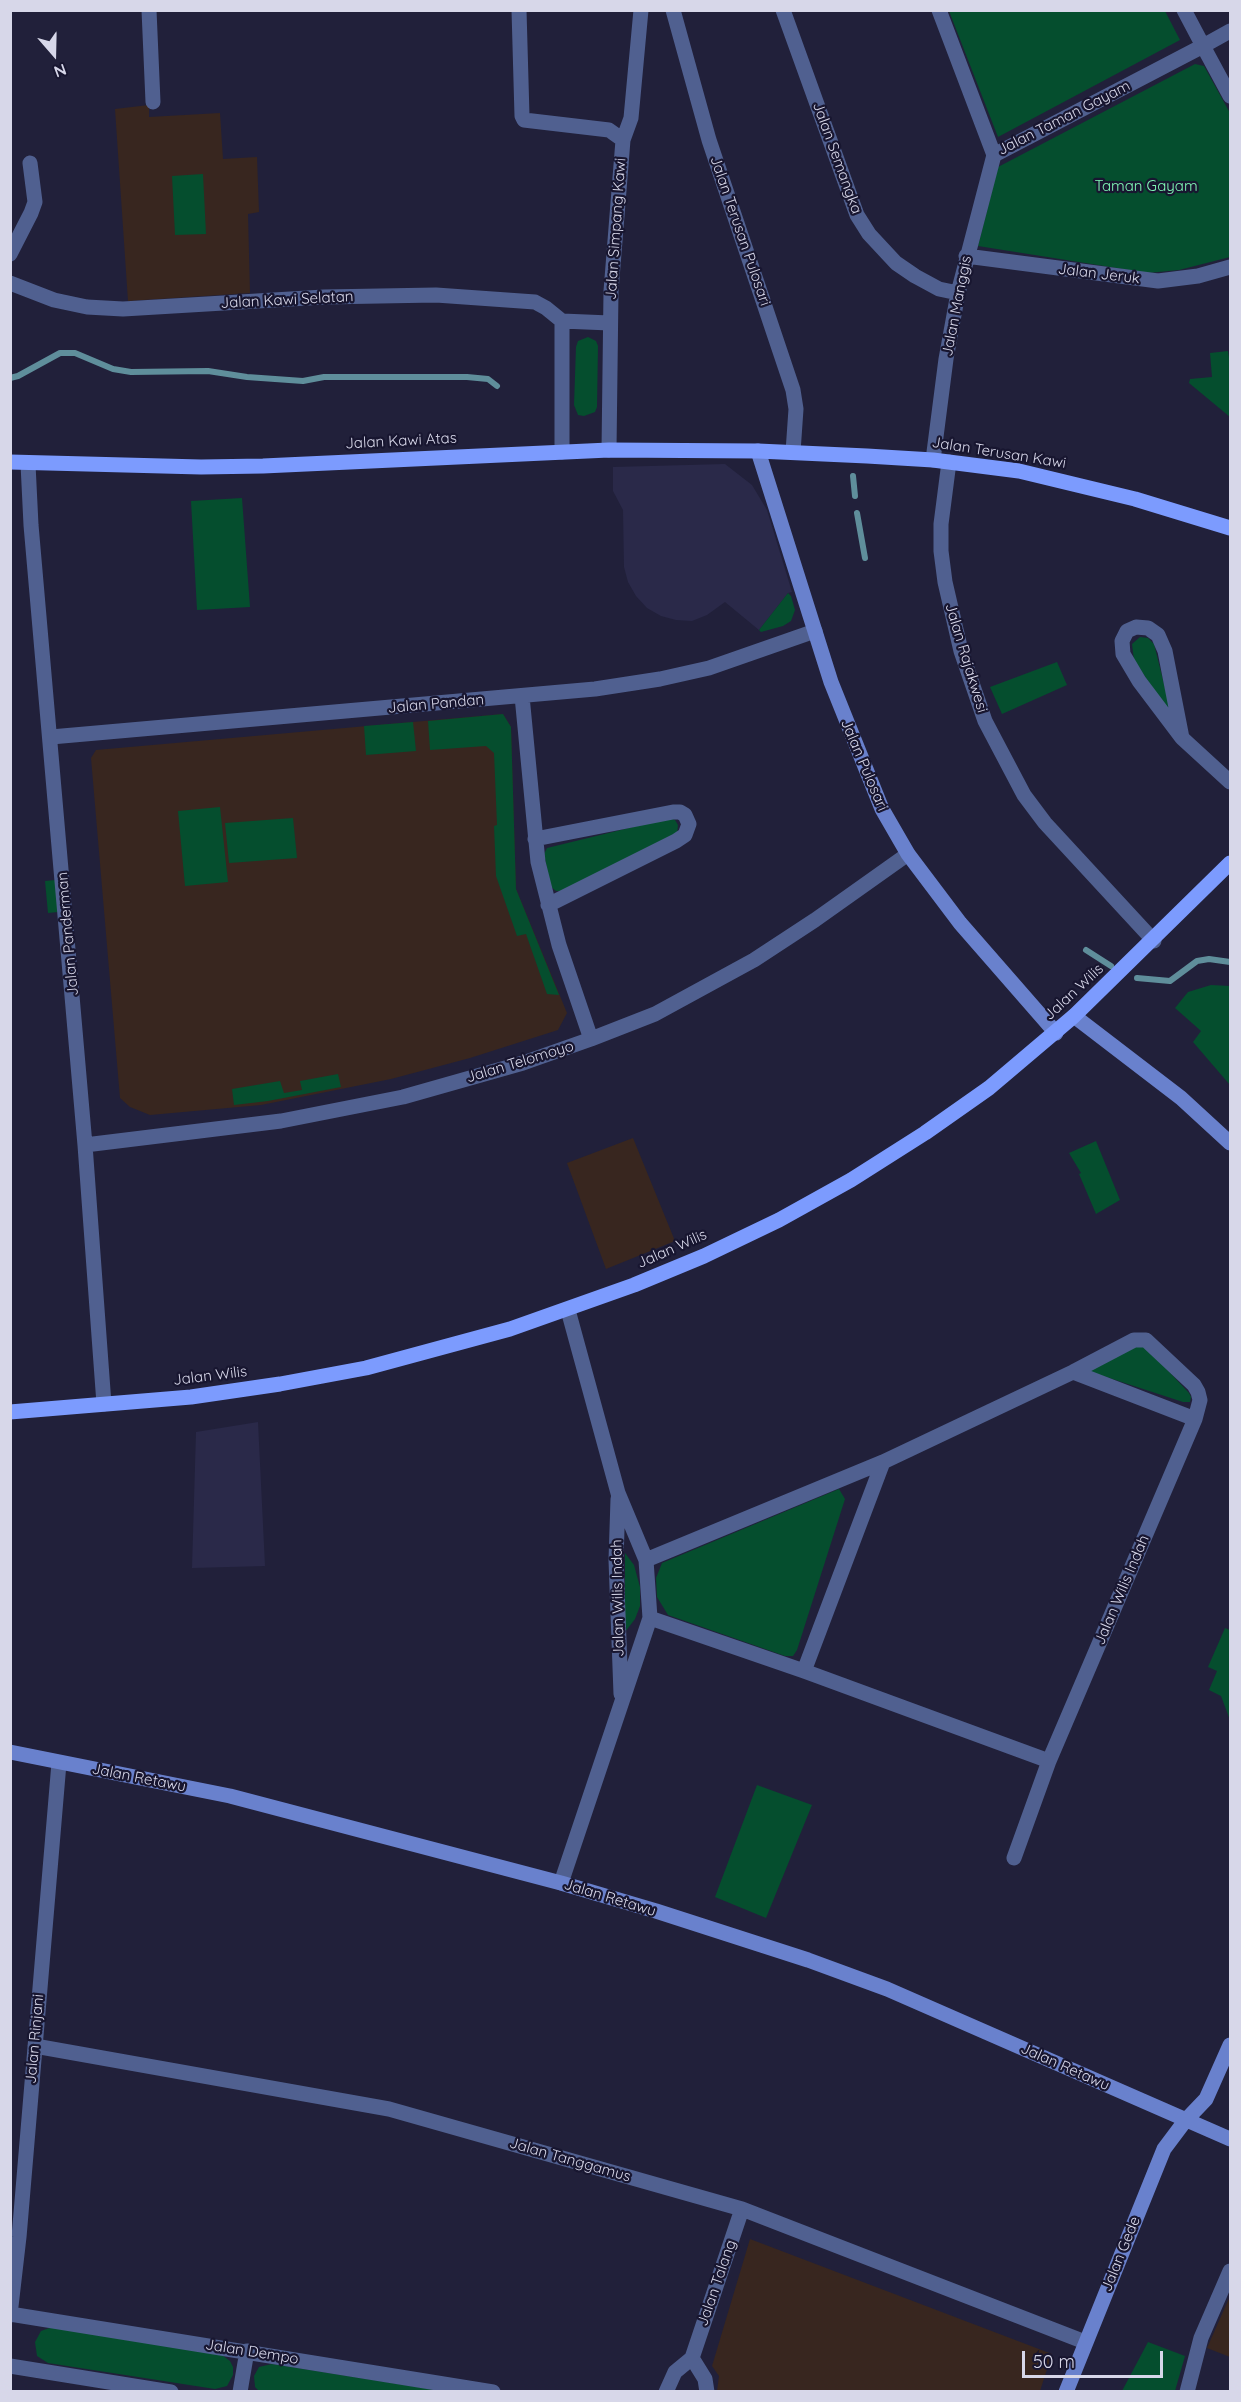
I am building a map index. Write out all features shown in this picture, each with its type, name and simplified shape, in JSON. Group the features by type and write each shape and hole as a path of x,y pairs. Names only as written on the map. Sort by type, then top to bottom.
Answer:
{"main road":[{"name":"Jalan Kawi Atas","path":"10,462 263,466 609,450 793,452"},
{"name":"Jalan Pulosari","path":"758,451 840,708 882,809 908,854 960,923 1056,1033"},
{"name":"Jalan Terusan Kawi","path":"793,452 933,460 1019,471 1135,499 1230,528"},
{"name":"Jalan Wilis","path":"10,1412 202,1396 366,1368 510,1329 568,1310 634,1286 704,1256 779,1220 851,1180 925,1133 989,1088 1056,1033 1154,941 1230,863"},
{"path":"1074,1016 1181,1098 1230,1143"},
{"name":"Jalan Retawu","path":"10,1752 230,1796 561,1883 808,1960 887,1989 1230,2139"},
{"name":"Jalan Gede","path":"1066,2391 1164,2149 1185,2121 1206,2099 1230,2045"}],"street":[{"path":"149,10 153,102"},
{"path":"519,10 522,116 524,120 609,130 623,140"},
{"name":"Jalan Simpang Kawi","path":"609,450 611,291 623,140 631,118 641,10"},
{"name":"Jalan Terusan Pulosari","path":"673,10 710,140 793,390 796,409 793,452"},
{"name":"Jalan Semangka","path":"783,10 857,215 869,234 896,263 939,289 958,293"},
{"name":"Jalan Taman Gayam","path":"939,10 994,155 1230,31"},
{"path":"1184,10 1230,96"},
{"name":"Jalan Manggis","path":"933,460 946,359 958,293 994,155"},
{"path":"10,254 35,202 30,163"},
{"name":"Jalan Jeruk","path":"966,256 1158,281 1198,276 1230,267"},
{"name":"Jalan Kawi Selatan","path":"10,283 54,300 87,307 123,309 324,297 436,295 528,301 546,308 562,321"},
{"path":"561,452 562,321 610,323"},
{"name":"Jalan Rajakwesi","path":"949,462 941,524 941,551 945,582 961,651 985,721 1018,786 1045,823 1154,941"},
{"name":"Jalan Panderman","path":"28,464 31,525 85,1146 104,1404"},
{"path":"1182,738 1165,651 1158,635 1148,628 1136,627 1127,631 1122,641 1123,654 1139,681 1182,738 1230,782"},
{"name":"Jalan Pandan","path":"51,737 522,696 660,679 709,668 814,631"},
{"path":"522,696 535,839 548,905 575,998 591,1039"},
{"path":"535,839 672,812 680,812 689,824 685,835 676,841 548,905"},
{"name":"Jalan Telomoyo","path":"85,1146 281,1121 404,1096 524,1063 655,1014 754,960 908,854"},
{"name":"Jalan Wilis Indah","path":"561,1883 650,1618 646,1560 618,1493 568,1310"},
{"name":"Jalan Wilis Indah","path":"646,1560 883,1462 1074,1372 1129,1342 1141,1338 1146,1340 1194,1385 1200,1400 1196,1419 1049,1761 1014,1858"},
{"path":"1074,1372 1196,1419"},
{"path":"804,1671 883,1462"},
{"name":"Jalan Wilis Indah","path":"618,1493 615,1560 621,1703"},
{"path":"650,1618 804,1671 1049,1761"},
{"name":"Jalan Rinjani","path":"11,2314 20,2237 58,1763"},
{"name":"Jalan Tanggamus","path":"35,2046 389,2109 742,2208 1085,2342"},
{"name":"Jalan Talang","path":"666,2391 675,2372 692,2358 742,2208"},
{"path":"1187,2391 1201,2338 1230,2271"},
{"name":"Jalan Dempo","path":"11,2314 494,2391"},
{"path":"240,2391 247,2351"},
{"path":"692,2358 705,2379 707,2391"},
{"path":"10,2366 171,2391"}],"shaded area":[{"path":"149,105 149,117 220,113 223,159 257,157 259,212 248,214 250,293 128,301 115,109"},
{"path":"725,464 752,485 767,510 792,592 788,593 759,630 725,602 707,615 692,621 661,616 647,608 636,596 628,582 624,567 623,510 613,491 613,467"},
{"path":"503,714 511,727 516,889 567,1013 558,1030 470,1058 391,1079 261,1105 150,1115 130,1107 120,1098 91,758 96,750"},
{"path":"633,1138 675,1241 606,1269 567,1163"},
{"path":"258,1422 265,1566 192,1568 196,1432"},
{"path":"750,2239 1052,2354 1040,2391 717,2391 719,2376 712,2366"},
{"path":"1230,2296 1230,2357 1207,2348"}],"green space":[{"path":"949,11 1165,11 1180,40 998,137"},
{"name":"Taman Gayam","path":"1195,64 1204,66 1230,113 1230,257 1179,270 1148,273 978,246 998,167"},
{"path":"203,174 206,234 175,235 172,176"},
{"path":"588,337 596,341 598,346 597,407 595,412 584,416 578,415 574,405 576,347 578,341"},
{"path":"1228,351 1230,417 1189,383 1190,379 1212,377 1210,353"},
{"path":"242,498 250,607 197,610 191,501"},
{"path":"788,593 795,610 791,621 783,626 761,632 759,630"},
{"path":"1140,637 1148,638 1154,644 1170,708 1166,708 1134,660 1132,644"},
{"path":"1057,662 1067,685 1002,714 990,687"},
{"path":"503,714 511,727 516,889 559,995 547,994 526,934 517,936 496,876 494,826 497,825 494,753 486,746 430,750 428,721"},
{"path":"413,722 416,751 366,755 364,726"},
{"path":"220,807 228,882 185,886 178,811"},
{"path":"293,818 297,858 229,863 225,823"},
{"path":"670,818 678,825 677,834 564,891 556,891 551,887 544,854 547,848"},
{"path":"56,880 58,912 48,913 45,881"},
{"path":"1211,985 1230,986 1230,1085 1193,1042 1201,1031 1175,1008 1188,992"},
{"path":"338,1074 341,1087 234,1105 232,1089 280,1081 284,1093 302,1090 300,1081"},
{"path":"1096,1141 1120,1200 1096,1214 1079,1174 1081,1173 1069,1153"},
{"path":"1132,1346 1145,1346 1189,1393 1190,1402 1183,1402 1091,1372 1090,1368"},
{"path":"839,1489 845,1499 797,1650 793,1656 785,1656 668,1615 657,1597 656,1578 662,1563"},
{"path":"625,1553 634,1565 640,1587 640,1606 635,1619 625,1632"},
{"path":"1225,1628 1230,1630 1230,1720 1221,1696 1209,1690 1217,1671 1208,1667"},
{"path":"757,1785 812,1805 766,1918 715,1897"},
{"path":"52,2327 222,2355 230,2361 233,2375 227,2386 215,2389 48,2363 37,2356 35,2342 41,2331"},
{"path":"1148,2342 1185,2356 1175,2391 1122,2391"},
{"path":"272,2364 443,2391 259,2391 255,2387 254,2376 259,2367"}],"waterway":[{"path":"10,378 60,353 75,353 113,369 131,372 208,371 247,377 303,381 324,377 467,377 488,379 497,386"},
{"path":"853,476 855,496"},
{"path":"857,513 865,558"},
{"path":"1086,950 1111,966"},
{"path":"1137,978 1170,981 1197,961 1209,959 1230,962"}]}
